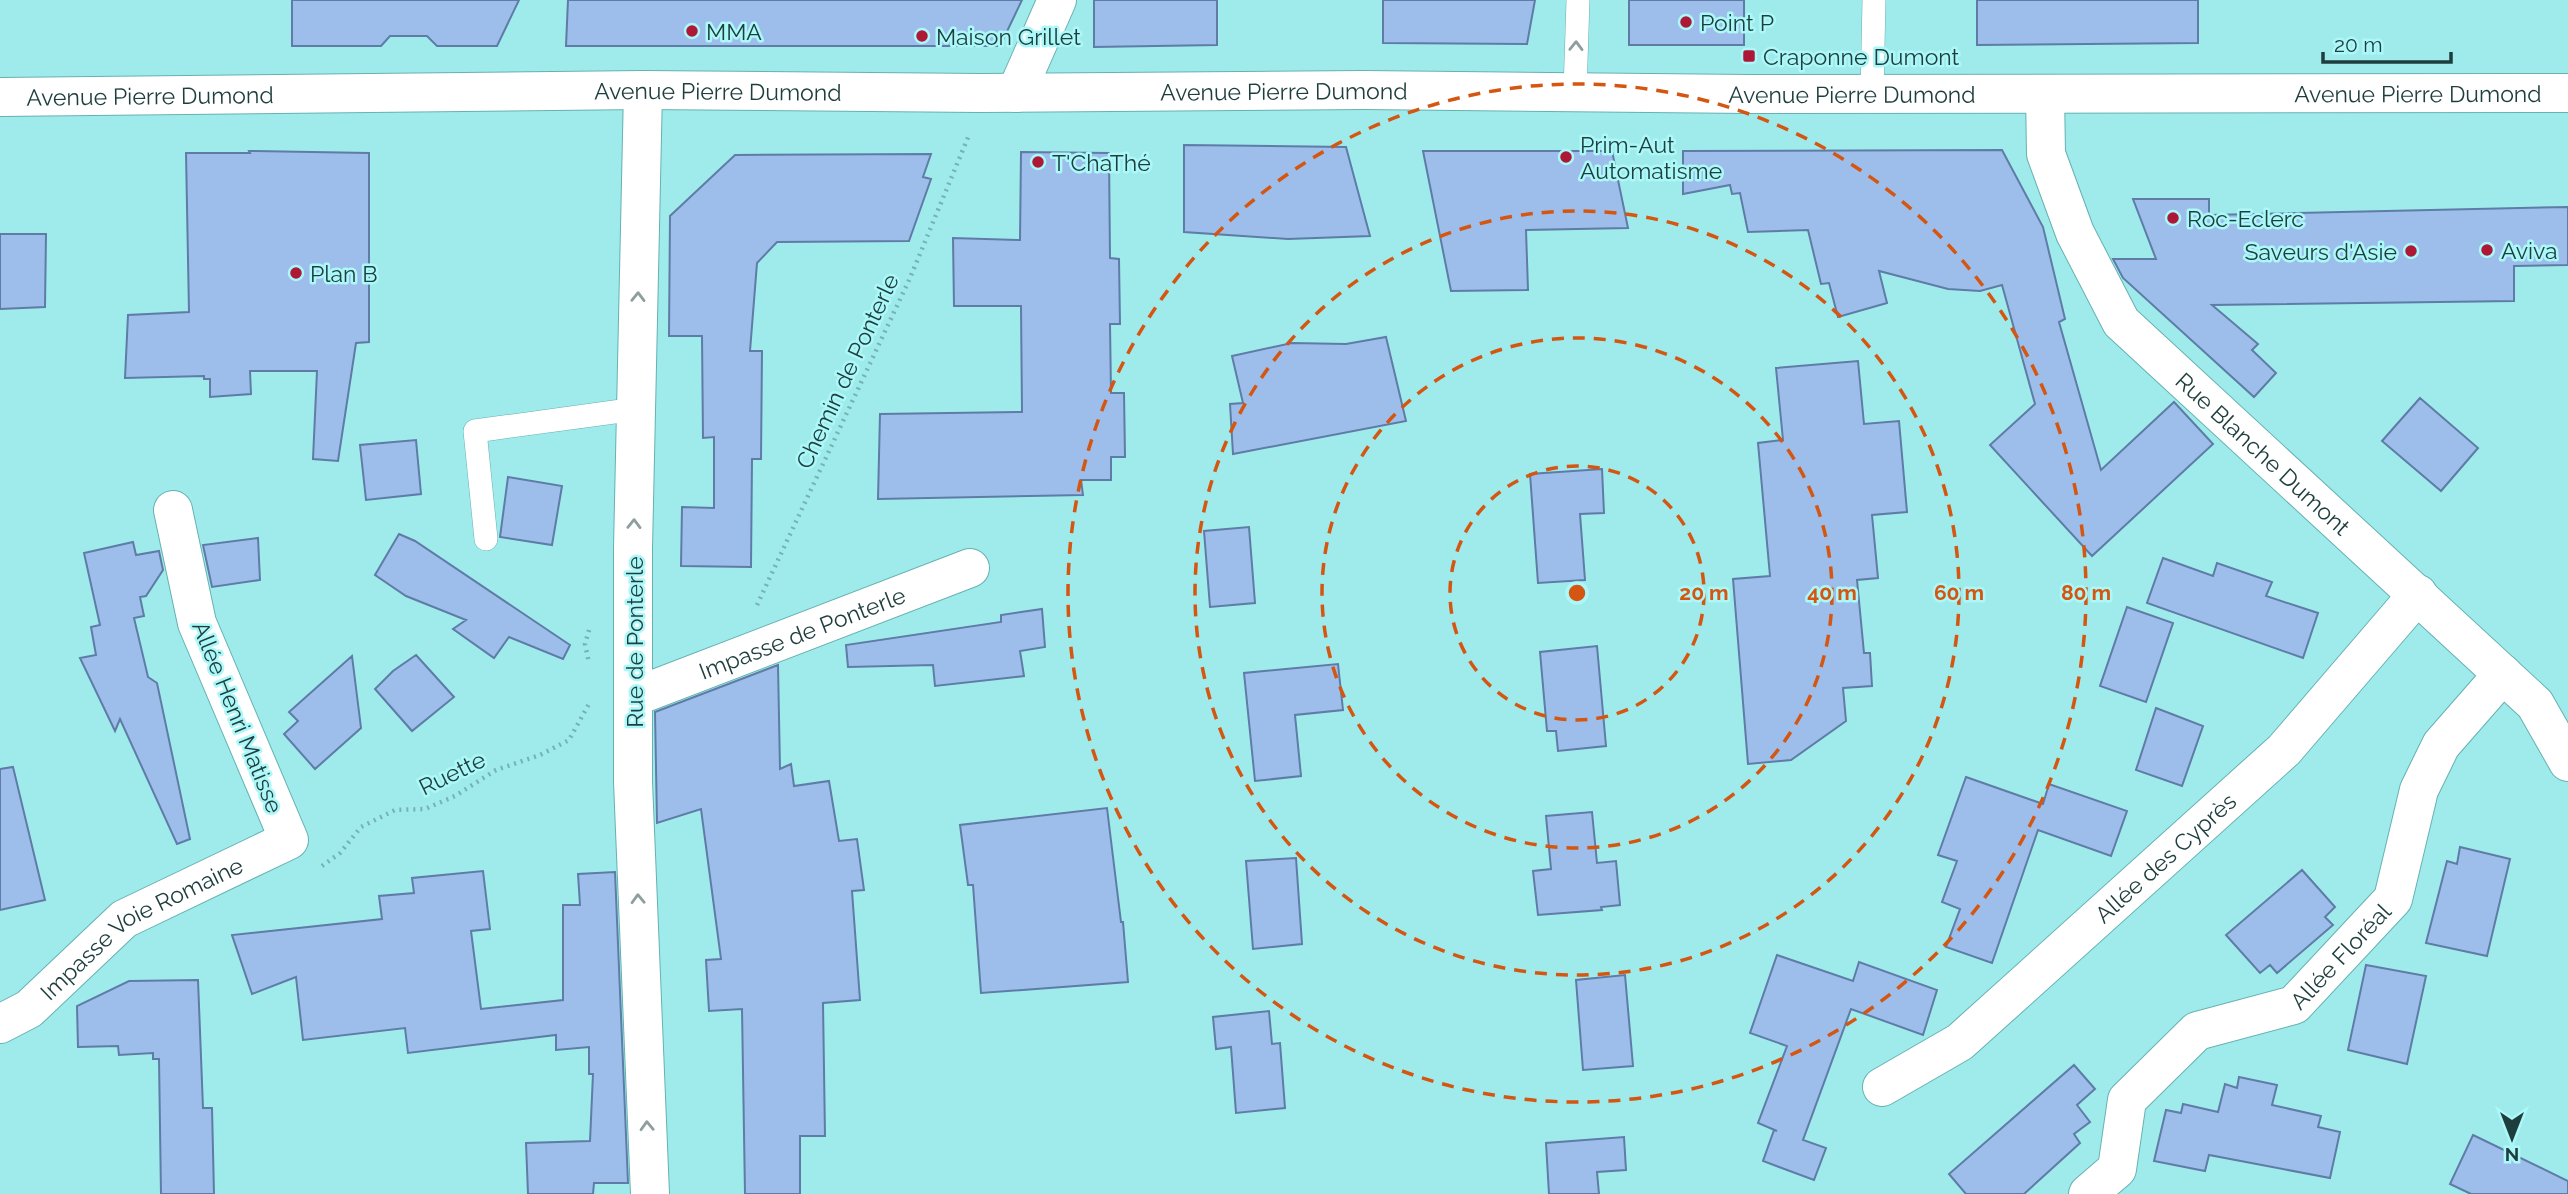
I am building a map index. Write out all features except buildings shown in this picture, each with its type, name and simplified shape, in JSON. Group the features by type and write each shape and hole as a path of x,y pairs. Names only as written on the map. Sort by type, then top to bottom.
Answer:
{"street":[{"path":"998,93 1057,0"},
{"name":"Avenue Pierre Dumond","path":"0,97 643,90 998,93 1364,90 1872,94 2568,93"},
{"name":"Rue de Ponterle","path":"643,90 636,409 633,782 650,1194"},
{"name":"Rue Blanche Dumont","path":"2045,94 2046,154 2075,233 2121,322 2535,704 2568,762"},
{"name":"Allée Henri Matisse","path":"173,510 197,623 289,840"},
{"name":"Impasse de Ponterle","path":"634,679 732,659 970,568"},
{"name":"Allée des Cyprès","path":"1882,1087 1960,1042 2284,750 2418,594"},
{"name":"Allée Floréal","path":"2088,1194 2117,1169 2127,1100 2197,1031 2294,1005 2393,899 2419,790 2441,745 2502,674"},
{"name":"Impasse Voie Romaine","path":"0,1024 29,1009 124,919 289,840"}],"lane":[{"path":"1575,92 1577,0"},
{"path":"1872,94 1874,0"},
{"path":"486,539 475,430 636,409"}],"path":[{"name":"Chemin de Ponterle","path":"732,659 910,278 969,136 998,93"},
{"name":"Ruette","path":"315,872 340,853 361,827 395,810 425,809 455,796 496,770 540,755 569,740 596,691 634,679"}],"place":[{"name":"Point P","path":"1686,22"},
{"name":"MMA","path":"692,31"},
{"name":"Maison Grillet","path":"922,36"},
{"name":"Craponne Dumont","path":"1749,56"},
{"name":"Prim-Aut Automatisme","path":"1566,157"},
{"name":"T'ChaThé","path":"1038,162"},
{"name":"Roc-Eclerc","path":"2173,218"},
{"name":"Aviva","path":"2487,250"},
{"name":"Saveurs d'Asie","path":"2411,251"},
{"name":"Plan B","path":"296,273"}]}
